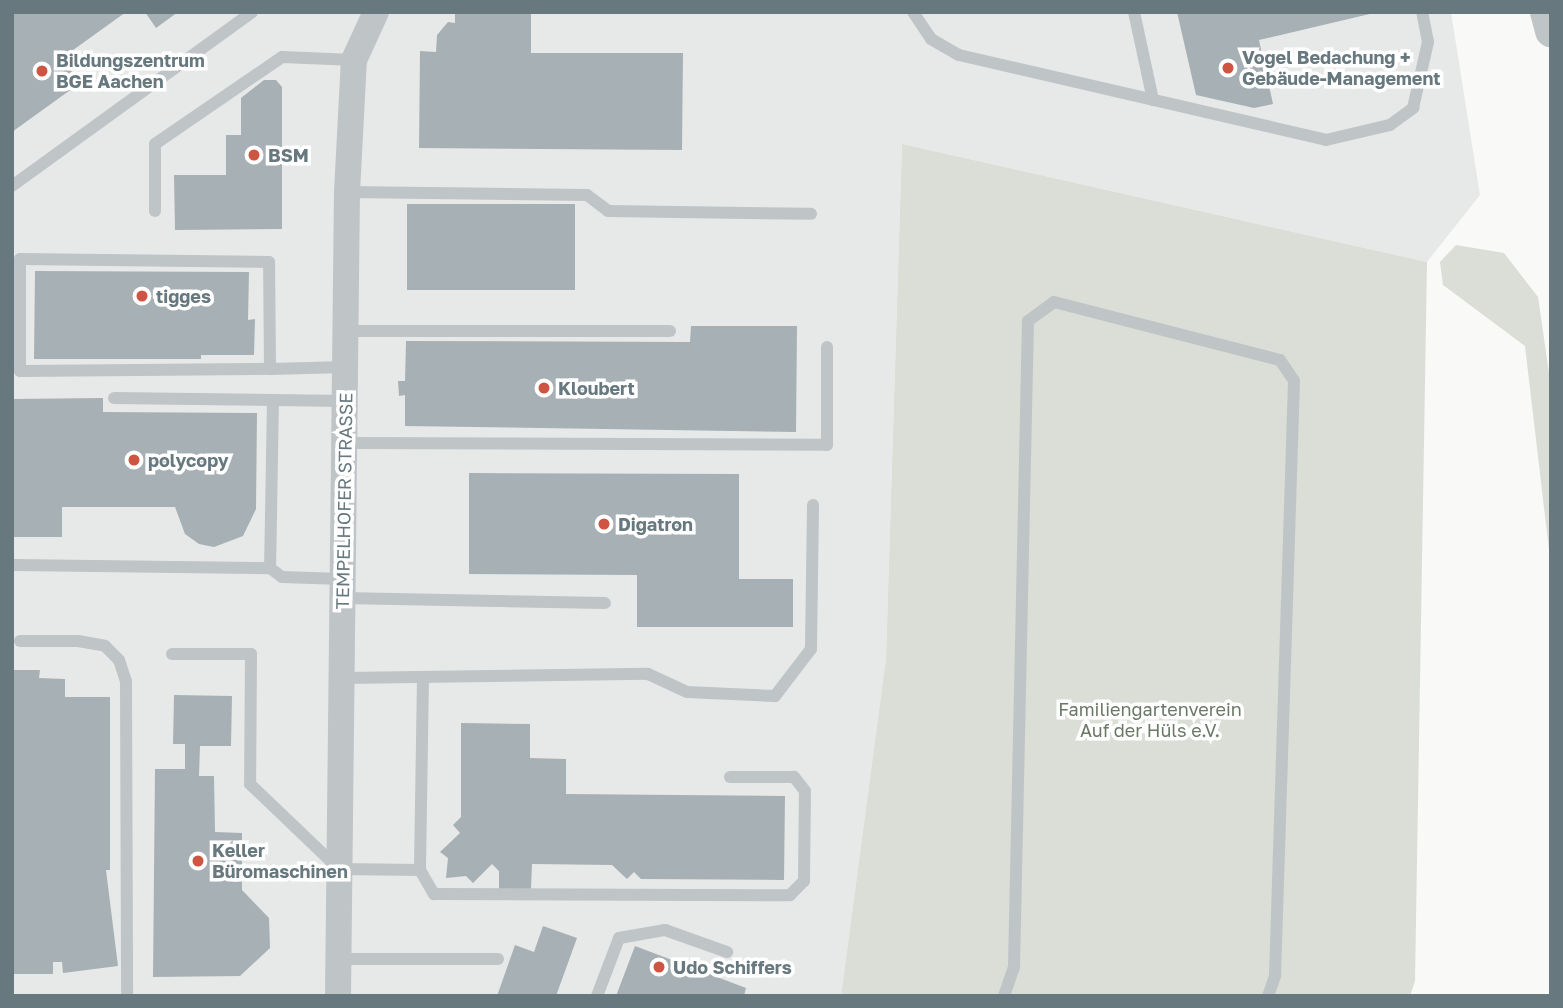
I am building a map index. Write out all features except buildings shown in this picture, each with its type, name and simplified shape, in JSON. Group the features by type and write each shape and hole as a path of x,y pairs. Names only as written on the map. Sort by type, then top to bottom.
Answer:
{"street":[{"name":"TEMPELHOFER STRASSE","path":"338,996 347,192 354,60 376,12"},
{"path":"1546,12 1551,31"}],"lane":[{"path":"12,186 252,12"},
{"path":"913,12 931,39 959,55 1326,140 1390,125 1413,108 1428,42 1422,12"},
{"path":"1134,12 1153,100"},
{"path":"155,211 155,144 282,57 354,60"},
{"path":"347,192 587,195 608,211 811,215"},
{"path":"270,369 270,262 20,259 20,371 270,369 346,367"},
{"path":"1004,996 1014,967 1028,321 1054,302 1280,360 1294,381 1275,976 1268,996"},
{"path":"346,331 670,331"},
{"path":"344,443 827,445 827,347"},
{"path":"114,398 345,401"},
{"path":"270,568 273,400"},
{"path":"343,678 648,674 687,692 775,695 811,649 813,505"},
{"path":"14,565 270,568 282,577 342,588 605,603"},
{"path":"20,641 78,641 105,646 119,660 127,681 127,996"},
{"path":"172,654 251,654 250,784 339,869 420,870"},
{"path":"423,677 420,870 434,894 790,895 804,881 805,791 794,777 730,777"},
{"path":"597,996 620,938 665,930 727,952"},
{"path":"338,959 498,959"}],"shaded area":[{"path":"12,12 1451,12 1480,195 1427,262 902,144 886,658 841,996 12,996"}],"green space":[{"name":"Familiengartenverein Auf der Hüls e.V.","path":"902,144 1427,262 1415,981 1410,996 841,996 886,658"},
{"path":"1456,245 1504,253 1538,297 1551,387 1551,567 1525,346 1443,285 1440,262"}],"place":[{"name":"Vogel Bedachung + Gebäude-Management","path":"1228,68"},
{"name":"Bildungszentrum BGE Aachen","path":"42,71"},
{"name":"BSM","path":"254,155"},
{"name":"tigges","path":"142,296"},
{"name":"Kloubert","path":"544,388"},
{"name":"polycopy","path":"134,460"},
{"name":"Digatron","path":"604,524"},
{"name":"Keller Büromaschinen","path":"198,861"},
{"name":"Udo Schiffers","path":"659,967"}]}
